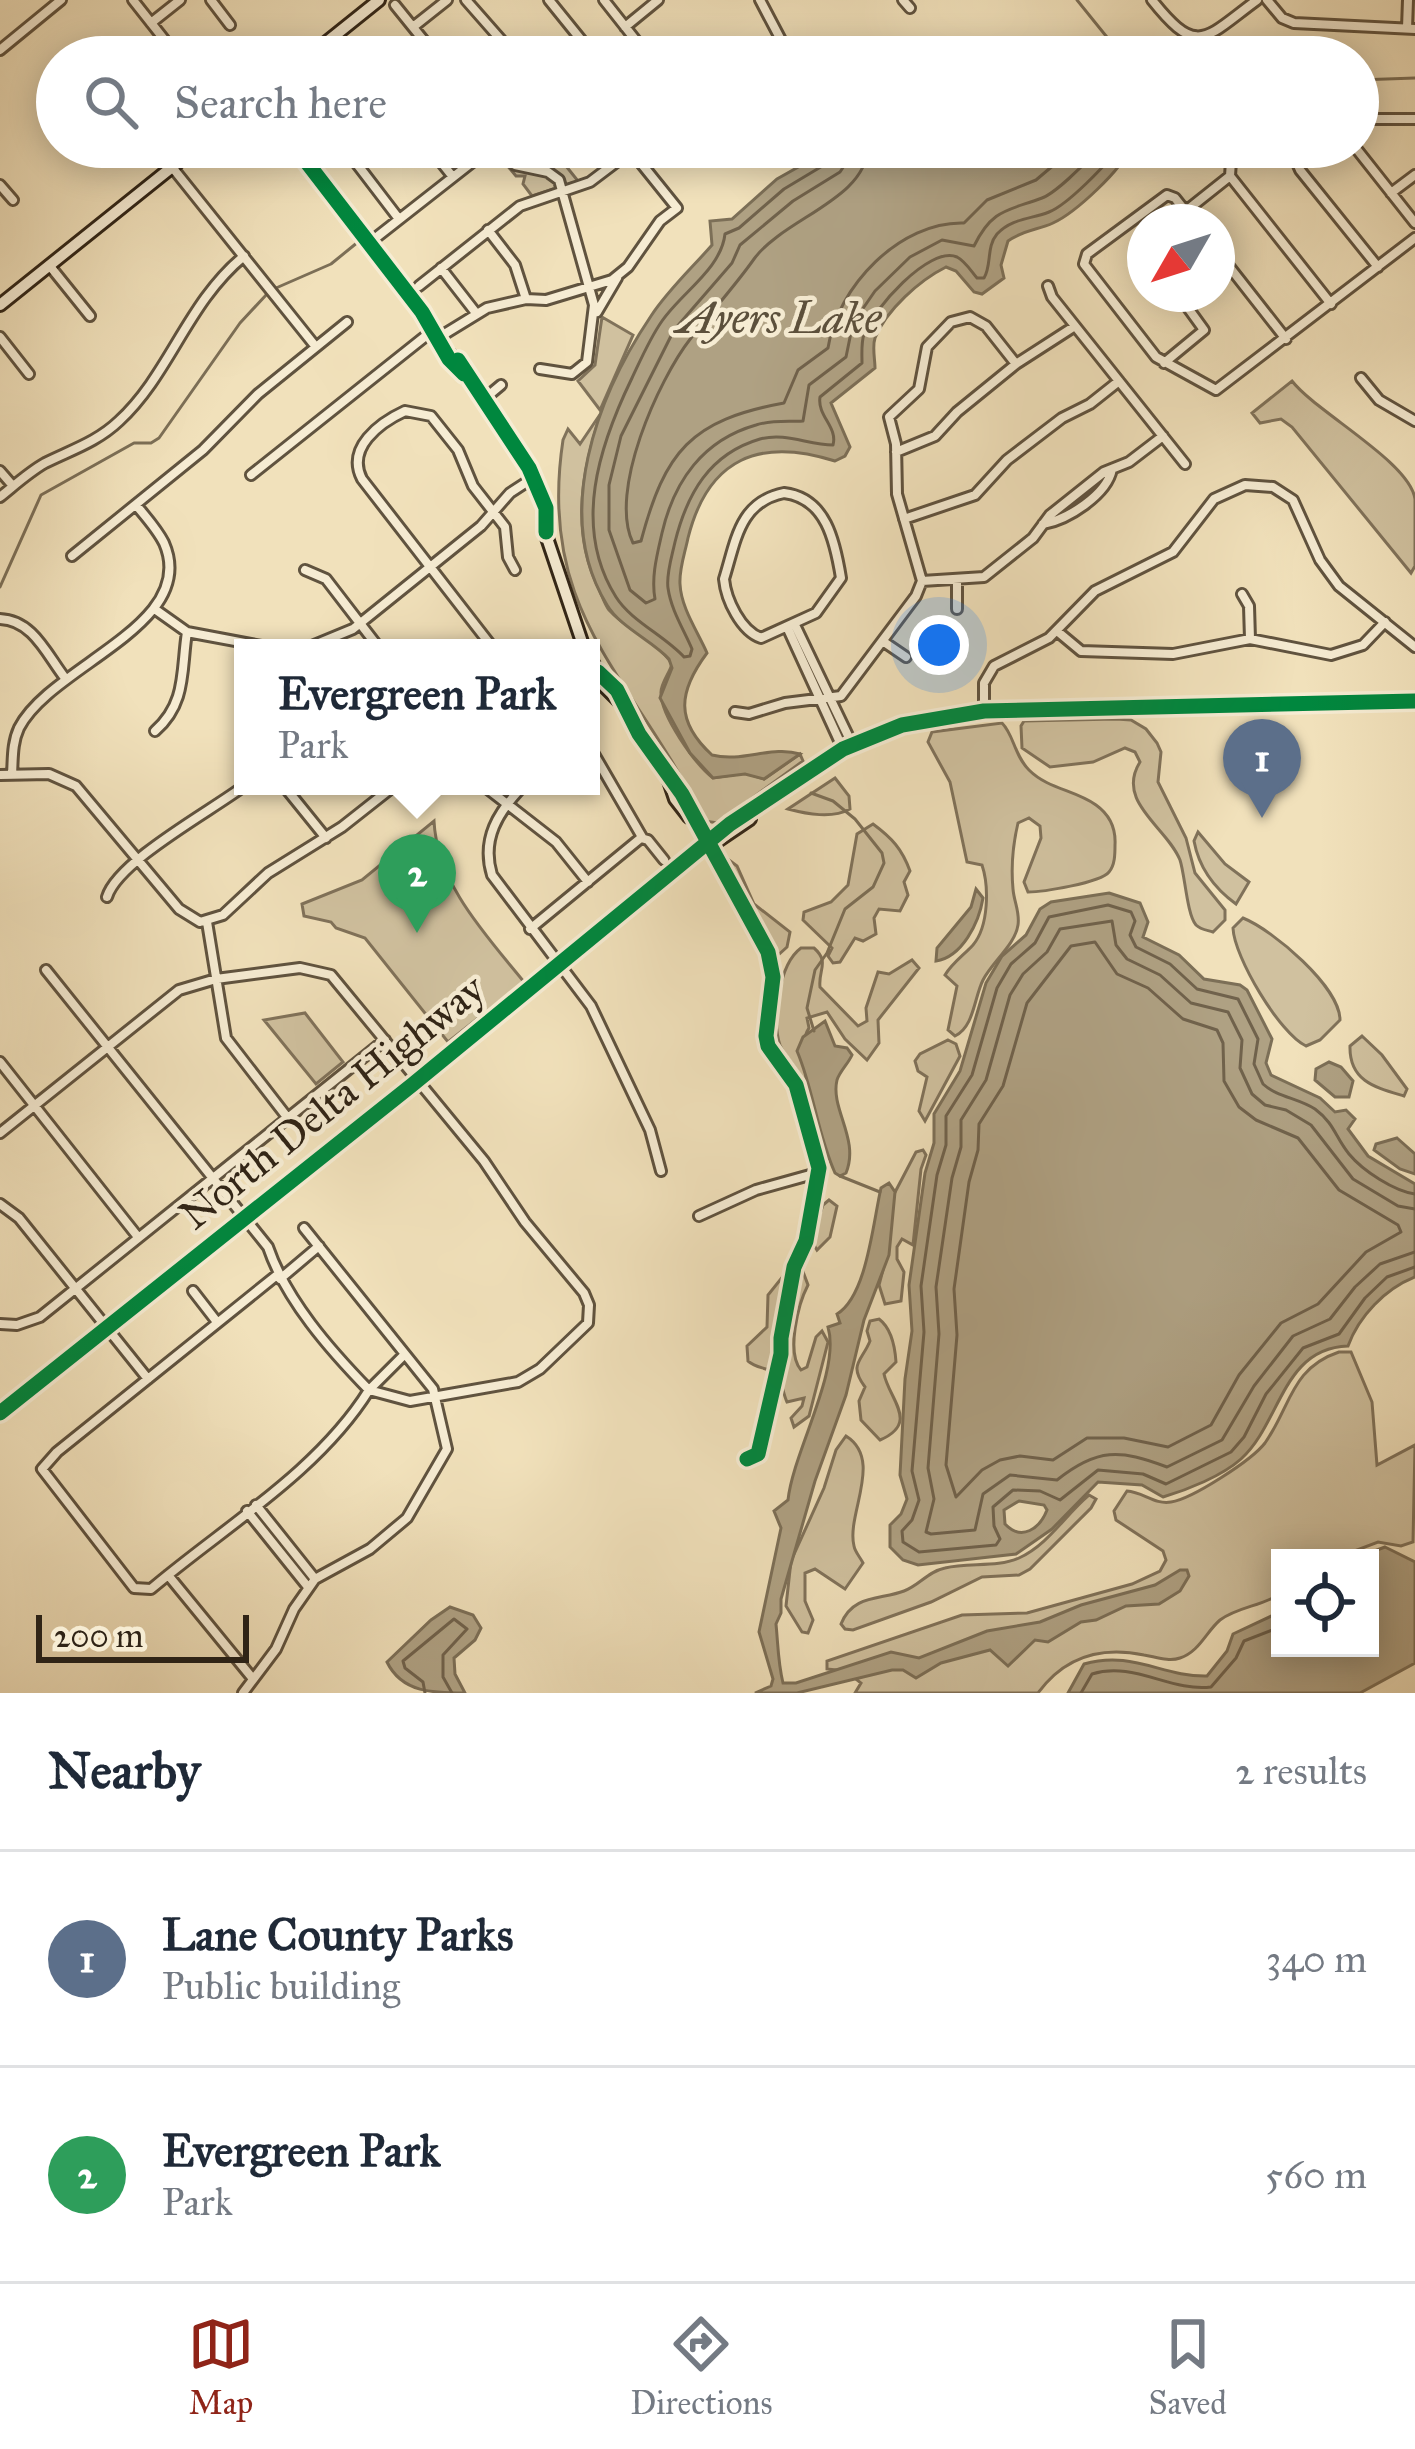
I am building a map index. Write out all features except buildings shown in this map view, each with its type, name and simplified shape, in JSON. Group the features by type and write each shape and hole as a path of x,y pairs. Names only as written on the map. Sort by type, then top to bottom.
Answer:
{"street":[{"path":"0,50 62,0"},
{"path":"133,0 161,36"},
{"path":"151,23 180,0"},
{"path":"211,0 230,25"},
{"path":"413,27 447,0"},
{"path":"466,0 498,36"},
{"path":"549,0 578,36"},
{"path":"604,0 632,36"},
{"path":"625,27 658,0"},
{"path":"760,0 779,36"},
{"path":"1151,0 1180,33 1196,36"},
{"path":"1203,36 1257,0"},
{"path":"1267,0 1282,18 1294,23 1411,28 1408,0"},
{"path":"334,36 377,1"},
{"path":"395,5 420,36"},
{"path":"1379,119 1415,119"},
{"path":"4,297 171,168"},
{"path":"173,168 316,347"},
{"path":"311,168 483,400 533,478 546,508 547,532 578,639"},
{"path":"360,168 400,219"},
{"path":"445,168 452,177"},
{"path":"378,236 464,168"},
{"path":"532,168 551,173 563,190 591,288 594,319 587,362 580,371 540,370"},
{"path":"419,286 520,206 596,179 608,168"},
{"path":"594,319 649,233 677,208 645,168"},
{"path":"1231,168 1230,176 1331,304"},
{"path":"1299,168 1378,267"},
{"path":"1371,168 1415,223"},
{"path":"1391,193 1415,175"},
{"path":"1195,204 1230,176"},
{"path":"0,184 13,200"},
{"path":"1153,204 1163,196 1173,196 1180,204"},
{"path":"1127,223 1087,254 1085,267 1154,355 1214,389 1223,388 1415,238"},
{"path":"488,230 515,265 526,299"},
{"path":"0,497 32,470 79,449 120,421 206,293 244,256"},
{"path":"50,265 90,316"},
{"path":"441,268 476,313"},
{"path":"1235,274 1286,339"},
{"path":"250,475 434,335 476,313 526,299 546,300 619,276"},
{"path":"1048,286 1186,464"},
{"path":"1164,363 1204,330 1191,312"},
{"path":"735,712 749,714 785,703 827,700 847,691 916,596 922,580 896,489 890,415 919,389 926,349 951,322 964,317 979,320 1016,364"},
{"path":"72,556 347,322"},
{"path":"896,452 935,436 1016,364 1075,326"},
{"path":"0,337 29,374"},
{"path":"1360,378 1379,400 1415,421"},
{"path":"904,519 975,495 1023,447 1119,381"},
{"path":"483,400 501,386"},
{"path":"486,639 359,475 358,450 405,411 431,416 458,450 473,486 507,531 508,557 515,570"},
{"path":"922,580 957,581 988,575 1034,538 1082,489 1133,460 1163,436"},
{"path":"0,470 13,486"},
{"path":"336,639 431,566 510,493 533,478"},
{"path":"984,711 984,683 991,669 1057,631 1090,594 1173,552 1220,495 1252,484 1273,487 1294,500 1332,578 1354,601 1415,646"},
{"path":"784,493 805,498 819,510 841,575 818,611 792,627 766,638 750,634 724,583 744,515 760,501 784,493"},
{"path":"12,774 21,726 65,678 156,610 164,596 169,562 158,533 136,505"},
{"path":"305,570 326,579 372,639"},
{"path":"957,581 957,609"},
{"path":"1242,594 1249,606 1250,639"},
{"path":"156,610 187,632 234,641"},
{"path":"0,620 28,628 65,678"},
{"path":"1057,631 1081,651 1173,654 1250,639 1337,654 1363,645 1385,622"},
{"path":"792,627 848,746"},
{"path":"154,731 170,716 181,695 187,632"},
{"path":"884,641 906,657"},
{"path":"600,676 668,778 675,799 694,822 770,958 773,977 766,1036 772,1056 796,1085 818,1173 808,1230 794,1267 782,1354 758,1454 747,1460"},
{"name":"North Delta Highway","path":"0,1413 419,1080 730,824 848,746 902,725 984,711 1415,700"},
{"path":"530,929 641,838 642,832 600,764"},
{"path":"0,776 50,774 76,786 188,917 207,922 223,916 268,873 326,838 382,795"},
{"path":"106,897 115,880 234,793"},
{"path":"291,795 326,838"},
{"path":"495,795 556,842 588,882"},
{"path":"515,795 490,834 488,862 499,890 600,1025 650,1130 662,1171"},
{"path":"641,838 664,860"},
{"path":"207,922 230,1046 287,1118"},
{"path":"0,1133 35,1106 108,1047 179,990 216,979 300,968 323,971 341,983 584,1293 588,1323 540,1369 518,1382 410,1401 369,1390 279,1277 268,1247 213,1179 108,1047 46,970"},
{"path":"0,1324 33,1321 386,1040"},
{"path":"0,1062 138,1237"},
{"path":"699,1216 756,1190 818,1173"},
{"path":"0,1204 19,1218 148,1378"},
{"path":"243,1693 276,1649 311,1583 370,1549 407,1518 447,1449 437,1399 304,1228"},
{"path":"319,1246 217,1322 42,1468 134,1588 151,1589 252,1508 332,1438 405,1354"},
{"path":"193,1291 217,1322"},
{"path":"252,1508 311,1583"},
{"path":"168,1575 253,1679"}],"shaded area":[{"path":"509,168 568,168 578,181 532,196 523,184 525,176 516,176"},
{"path":"602,317 633,335 600,410 578,381 595,365"},
{"path":"1292,381 1397,469 1409,485 1415,499 1415,566 1411,573 1292,427 1281,419 1260,423 1252,413"},
{"path":"601,413 582,499 589,564 609,610 672,664 662,685 662,702 688,751 713,778 745,773 764,779 800,754 803,761 718,823 704,821 578,601 564,554 559,502 563,440 568,429 580,444"},
{"path":"1131,720 1157,743 1161,752 1158,782 1186,838 1195,873 1225,910 1225,920 1213,932 1193,920 1180,860 1138,802 1134,776 1140,762 1135,752 1125,748 1093,762 1050,767 1022,748 1024,721"},
{"path":"1002,723 1029,770 1105,813 1114,833 1114,859 1109,872 1095,880 1028,892 1024,882 1041,838 1040,826 1029,818 1018,823 1012,864 1016,932 983,980 966,1026 955,1036 948,1030 957,986 945,975 978,937 985,917 986,884 982,865 967,862 950,782 928,742 932,732"},
{"path":"835,778 849,796 850,809 827,815 788,809"},
{"path":"434,821 437,844 454,887 524,982 448,1042 365,938 304,916 302,904 362,880"},
{"path":"873,824 904,856 910,871 904,882 908,895 900,911 879,909 874,918 876,934 863,941 855,938 840,962 833,963 828,956 832,948 803,920 804,912 831,902 848,885 857,834"},
{"path":"1198,832 1225,864 1249,882 1236,904 1204,869 1194,841"},
{"path":"725,857 737,866 754,904 790,932 787,947 776,957 720,862"},
{"path":"1243,918 1287,947 1329,992 1340,1020 1320,1040 1306,1046 1295,1039 1260,993 1235,941 1233,928"},
{"path":"801,948 819,953 820,987 858,1026 867,1021 866,1008 878,972 889,974 912,960 919,968 878,1020 879,1043 867,1060 827,1012 807,1018 805,1072 828,1158 817,1151 805,1085 777,1034 782,979"},
{"path":"305,1013 343,1062 316,1084 264,1020"},
{"path":"1362,1036 1407,1089 1404,1096 1366,1081 1354,1068 1350,1046"},
{"path":"948,1040 956,1044 960,1056 925,1121 919,1111 927,1077 915,1061"},
{"path":"923,1150 913,1245 902,1239 897,1247 904,1272 901,1301 885,1304 879,1285 889,1247 892,1198 916,1152"},
{"path":"829,1200 837,1206 830,1237 817,1250 811,1240"},
{"path":"802,1269 808,1285 794,1341 801,1370 807,1367 822,1331 828,1342 809,1416 794,1427 791,1418 804,1398 787,1402 775,1374 748,1361 747,1346 767,1327 768,1295 788,1270"},
{"path":"879,1319 893,1344 896,1362 884,1374 900,1418 892,1433 880,1440 861,1420 859,1401 865,1387 857,1368 870,1341 870,1321"},
{"path":"1351,1352 1372,1402 1377,1465 1415,1445 1413,1542 1401,1546 1378,1542 1360,1549 1271,1549 1271,1598 1220,1620 1187,1655 1167,1659 1099,1653 1072,1662 1038,1693 855,1693 861,1683 846,1671 827,1669 827,1661 962,1615 1027,1613 1132,1584 1160,1571 1166,1560 1163,1551 1116,1520 1114,1511 1127,1491 1171,1502 1221,1478 1265,1443 1301,1378 1323,1359"},
{"path":"846,1436 862,1459 853,1533 863,1563 845,1589 815,1569 805,1573 805,1601 813,1620 808,1633 802,1632 786,1606 791,1561"},
{"path":"1089,1495 1096,1499 1091,1508 1019,1575 982,1577 931,1602 853,1630 841,1624 860,1603 904,1591 939,1570 1019,1558 1048,1537"}],"water":[{"name":"Ayers Lake","path":"797,168 1116,168 1073,210 1008,241 1001,265 1004,278 982,294 946,267 895,307 875,338 875,368 831,403 850,447 845,456 835,461 808,454 761,454 741,460 709,489 697,511 680,573 683,602 707,653 686,693 687,718 712,755 800,754 764,779 745,774 713,778 690,753 660,698 672,668 669,659 607,605 591,570 583,533 583,495 599,419 631,348 665,297 712,245 710,221 732,219"},
{"path":"976,889 983,898 973,928 954,953 936,961 937,948 971,907"},
{"path":"1109,893 1140,903 1148,922 1143,937 1179,955 1204,979 1247,990 1272,1039 1266,1063 1271,1075 1320,1098 1335,1112 1346,1110 1355,1119 1348,1129 1368,1156 1415,1184 1415,1277 1374,1305 1348,1346 1309,1359 1254,1444 1224,1471 1163,1497 1142,1485 1098,1482 1052,1529 1016,1554 918,1565 903,1560 890,1547 890,1525 907,1499 900,1475 912,1331 909,1285 925,1173 934,1143 934,1114 960,1071 986,983 1002,956 1026,935 1040,909 1051,902","holes":["1019,1501 1044,1505 1044,1517 1030,1530 1018,1532 1005,1524 1004,1510"]},
{"path":"825,1021 835,1046 847,1048 852,1055 837,1080 837,1102 850,1148 846,1173 840,1176 829,1158 797,1051 803,1037"},
{"path":"1329,1062 1353,1081 1349,1097 1335,1097 1315,1080 1316,1069"},
{"path":"1397,1138 1415,1154 1415,1174 1374,1150 1376,1144"},
{"path":"889,1183 895,1192 889,1255 864,1320 846,1395 781,1599 776,1624 783,1683 891,1652 919,1658 987,1631 1040,1622 1081,1605 1155,1585 1180,1570 1187,1570 1189,1576 1180,1591 1159,1604 1126,1606 1081,1622 1048,1642 1035,1640 1008,1666 990,1650 941,1663 916,1678 892,1670 797,1693 755,1693 771,1686 773,1679 759,1632 781,1528 774,1511 788,1500 822,1388 828,1366 828,1327 840,1323 837,1314 855,1292 881,1188"},
{"path":"1385,1547 1415,1562 1415,1663 1360,1693 1068,1693 1084,1664 1102,1661 1207,1676 1227,1651 1233,1634 1271,1616 1271,1657 1379,1657 1379,1549"},
{"path":"450,1607 473,1615 481,1628 454,1658 455,1674 465,1693 431,1691 401,1680 387,1662"}],"waterway":[{"path":"1077,0 1106,36"},
{"path":"1379,79 1415,78"},
{"path":"276,288 331,264 358,242"},
{"path":"0,587 41,495 134,443 159,438 240,323 267,294"},
{"path":"811,793 833,801 855,819 882,853 884,863 873,887 845,909 815,970 807,1008 814,1031"},
{"path":"840,1176 880,1192"}],"cycle path":[{"path":"311,168 464,374"},
{"path":"458,360 529,468 546,508 546,532"},
{"path":"600,674 617,690 639,734 682,794 768,952 773,977 768,1046 796,1085 819,1168 806,1241 794,1267 781,1354 758,1454 747,1459"},
{"path":"0,1413 730,824 843,749 902,725 984,711 1415,701"}],"place":[{"name":"Lane County Parks","path":"1262,818"},
{"name":"Evergreen Park","path":"417,933"}]}
